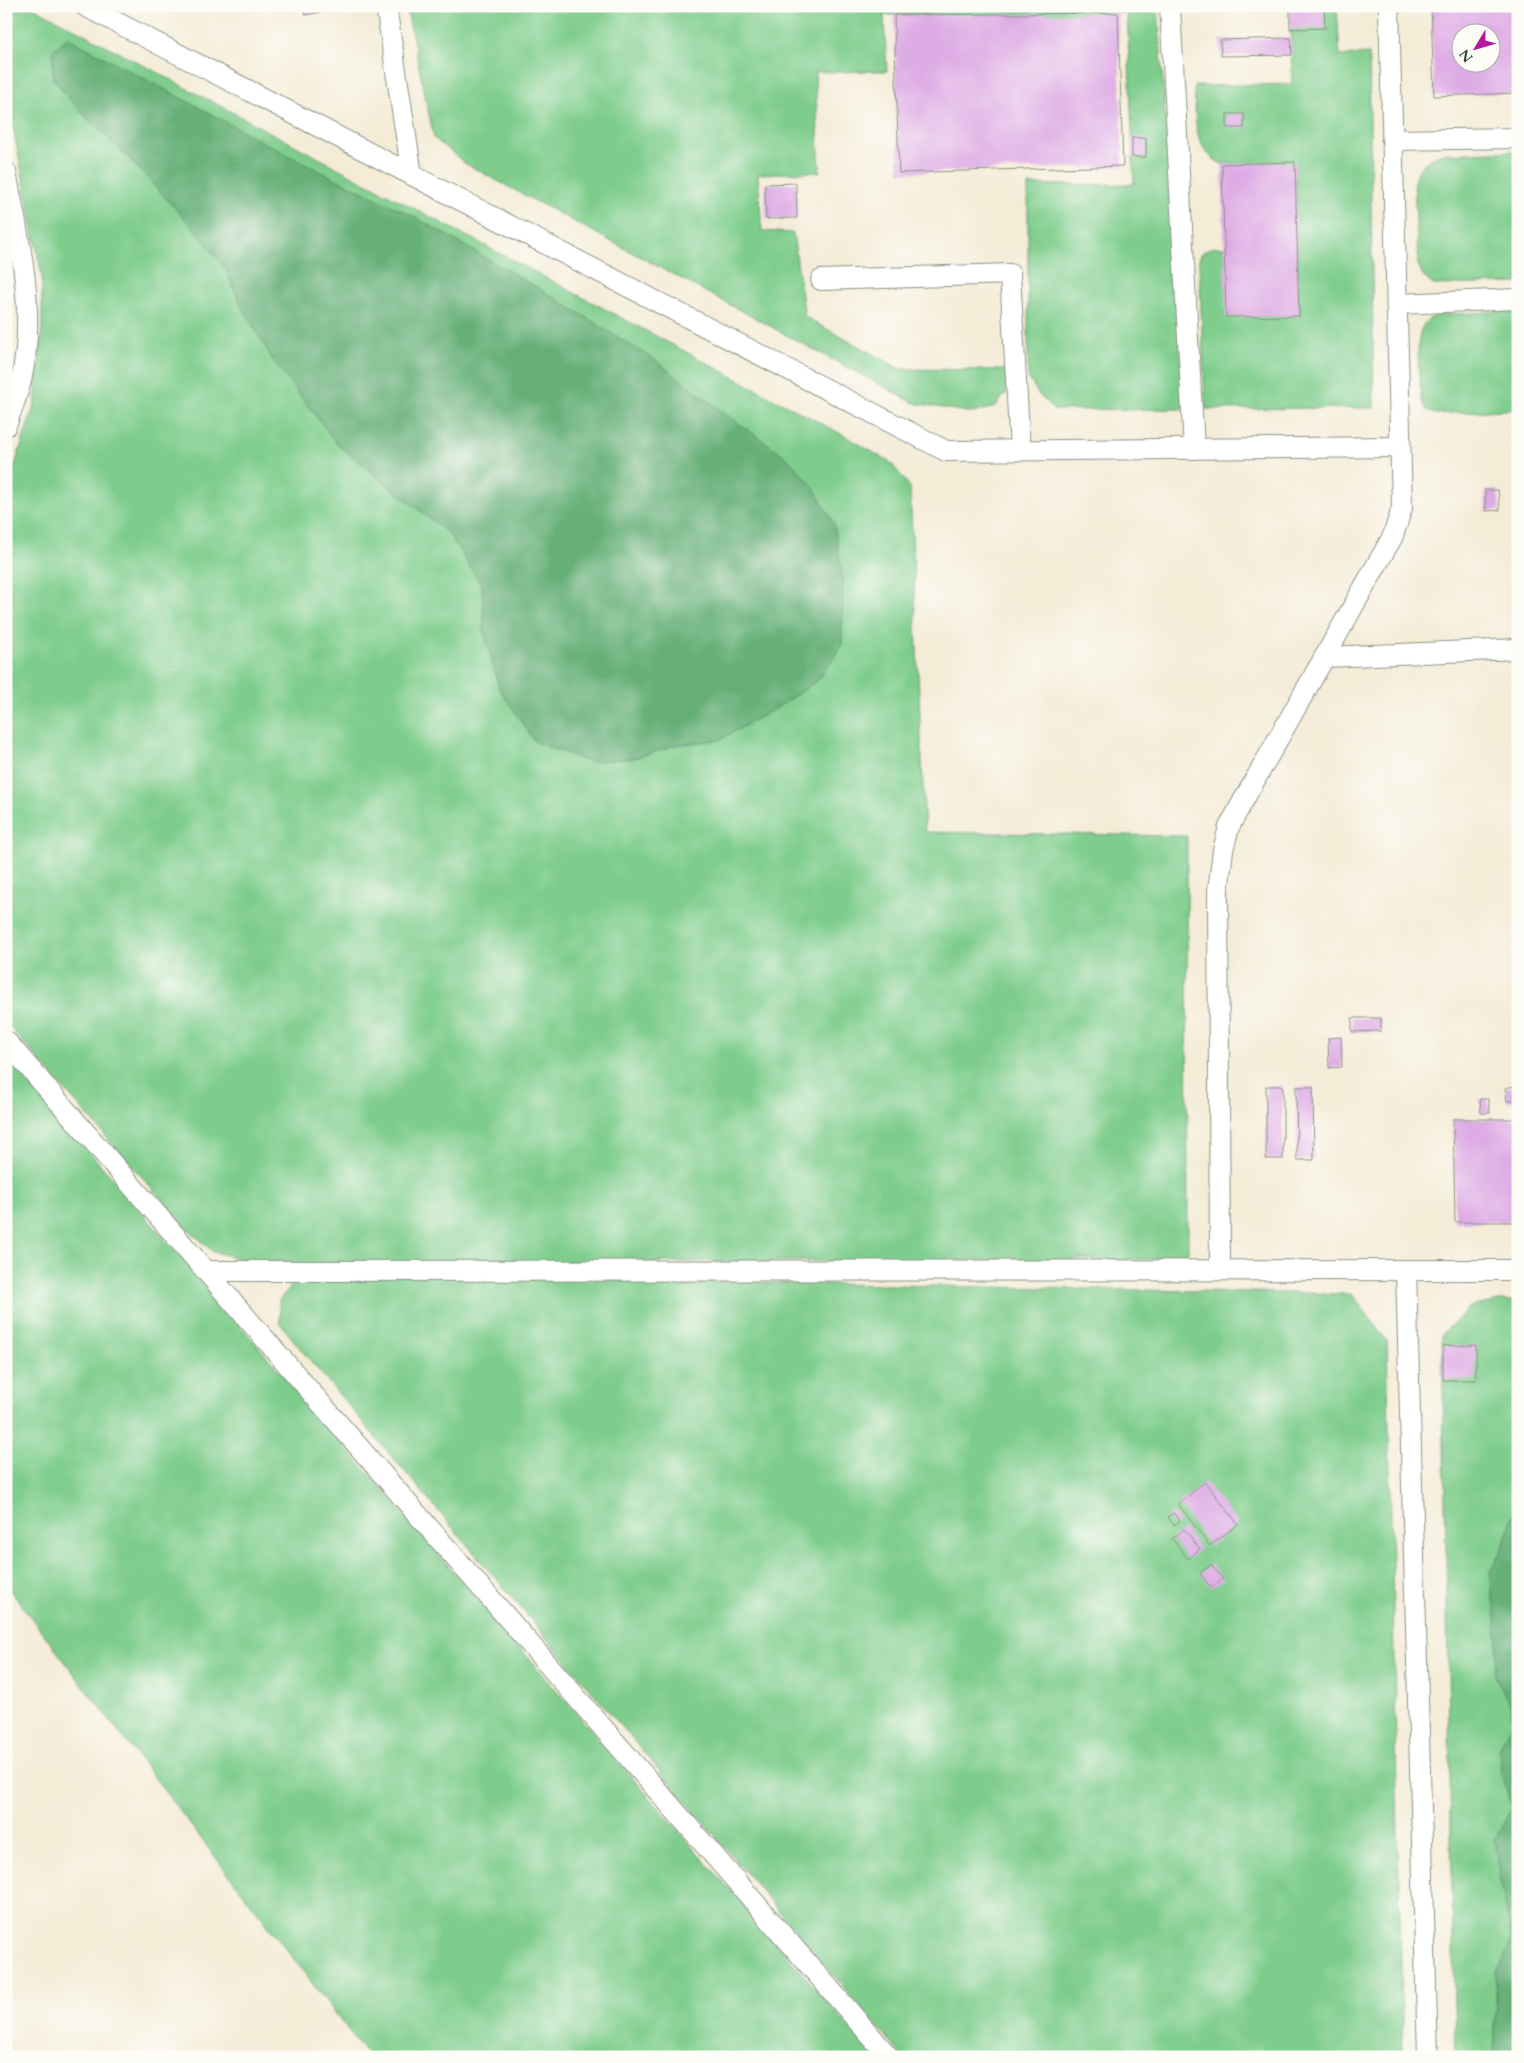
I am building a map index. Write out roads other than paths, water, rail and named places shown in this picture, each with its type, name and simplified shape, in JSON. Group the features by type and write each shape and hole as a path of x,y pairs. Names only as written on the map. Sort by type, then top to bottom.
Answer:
{"lane":[{"path":"85,6 946,451 1400,447"},
{"path":"386,6 412,175"},
{"path":"1170,6 1194,449"},
{"path":"1220,1270 1218,891 1223,850 1229,828 1393,536 1402,508 1389,6"},
{"path":"1392,140 1518,138"},
{"path":"6,172 25,267 28,318 22,376 6,426"},
{"path":"821,280 1010,274 1020,450"},
{"path":"1397,304 1518,299"},
{"path":"1326,657 1518,649"},
{"path":"6,1041 889,2057"},
{"path":"1406,1270 1428,2057"},
{"path":"207,1271 1518,1270"}]}
